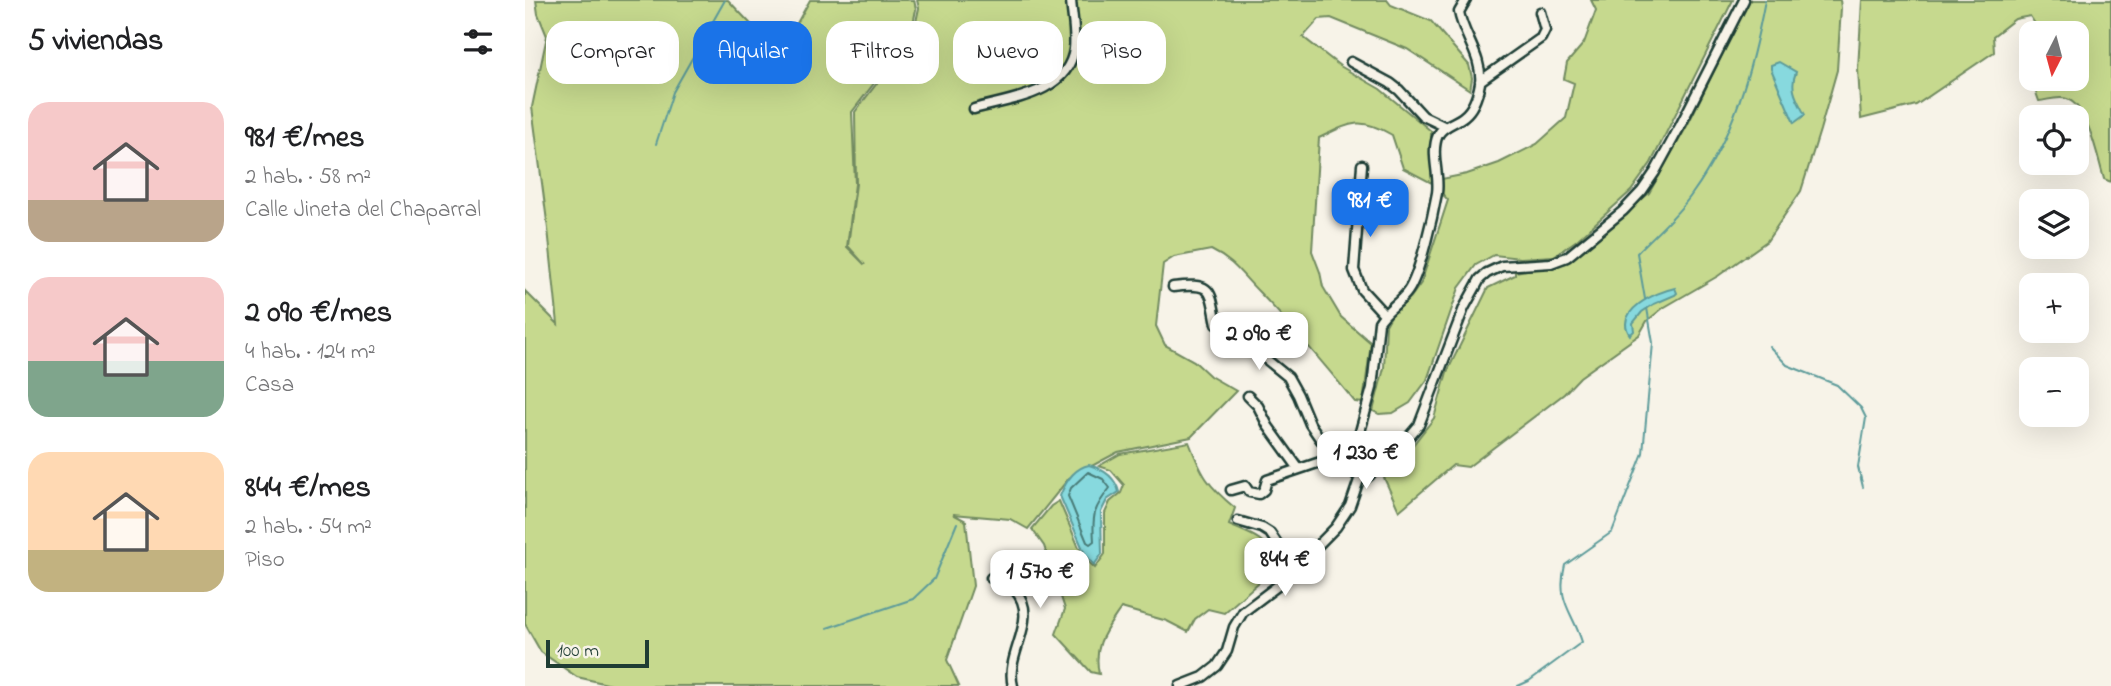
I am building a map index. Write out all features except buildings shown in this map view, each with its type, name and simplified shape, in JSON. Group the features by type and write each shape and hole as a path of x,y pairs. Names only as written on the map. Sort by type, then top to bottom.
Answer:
{"street":[{"path":"974,109 1040,90 1057,81 1070,62 1074,50 1071,0"},
{"path":"1360,477 1355,471 1358,439 1372,388 1380,322 1384,314 1411,288 1418,269 1437,192 1436,143 1441,130 1470,110 1480,81 1477,63 1459,12 1466,0"},
{"path":"1371,465 1401,446 1423,419 1464,308 1480,279 1502,266 1551,263 1567,257 1623,211 1649,182 1744,0"},
{"path":"1480,81 1541,38 1545,30 1540,12"},
{"path":"1351,62 1389,83 1423,116 1446,127"},
{"path":"1362,165 1354,270 1361,290 1384,314"},
{"path":"1173,287 1195,286 1210,293 1214,298 1217,324 1245,342 1288,377 1299,395 1310,424 1321,440 1341,455 1357,462 1367,461 1371,465"},
{"path":"1248,396 1258,406 1268,426 1299,469"},
{"path":"1231,490 1245,486 1249,492 1259,494 1264,490 1267,480 1341,455"},
{"path":"1360,477 1366,477 1370,473 1371,465"},
{"path":"1180,686 1203,677 1217,666 1227,651 1238,619 1294,570 1345,516 1360,477"},
{"path":"1238,521 1270,533 1294,570"},
{"path":"991,578 1010,585 1017,592 1025,610 1011,671 1013,686"}],"green space":[{"path":"536,0 728,0 748,21 693,21 693,84 812,84 812,21 798,21 810,0 914,0 916,9 914,21 826,21 826,84 873,84 852,112 855,184 847,247 865,265 848,246 856,184 855,112 876,84 939,84 939,21 916,21 919,8 917,0 1387,0 1391,5 1431,21 1469,65 1472,78 1470,90 1407,49 1331,18 1319,19 1303,37 1340,66 1380,89 1431,131 1431,170 1442,179 1499,163 1537,144 1566,118 1574,83 1564,79 1567,63 1584,43 1596,10 1591,0 1733,0 1651,163 1631,191 1577,240 1554,256 1520,258 1494,255 1476,265 1459,288 1427,380 1410,403 1393,413 1379,414 1373,411 1384,368 1386,325 1421,283 1448,200 1432,183 1403,168 1392,135 1371,125 1355,124 1319,138 1312,251 1323,287 1341,317 1371,343 1363,403 1355,402 1284,319 1226,259 1211,250 1174,257 1163,264 1156,326 1165,345 1194,361 1210,376 1236,391 1191,437 1118,452 1069,478 1028,529 1010,519 953,514 966,521 973,586 947,660 959,686 616,686 577,677 541,652 525,624 525,291 558,324 532,107 546,41 546,84 679,84 679,21 546,21 546,34"},
{"path":"1749,0 1840,0 1841,8 1837,70 1801,191 1767,241 1718,276 1663,308 1647,321 1639,335 1580,377 1564,394 1468,467 1453,465 1399,511 1381,471 1405,455 1434,418 1447,372 1488,288 1515,275 1515,272 1567,263 1649,193 1687,126"},
{"path":"1862,0 2111,0 2111,182 2104,179 2089,129 2089,105 2075,105 2064,98 2039,101 2035,91 2089,91 2089,21 2033,21 2030,16 2015,19 1993,36 1994,52 1916,105 1861,119 1858,69"},
{"path":"1189,442 1206,479 1235,508 1229,525 1267,546 1277,559 1274,569 1224,613 1208,609 1195,619 1188,632 1167,621 1121,608 1105,632 1099,647 1099,674 1091,672 1056,634 1065,609 1044,546 1032,529 1051,506 1059,501 1083,557 1095,568 1105,554 1105,513 1124,485 1111,470 1099,466 1120,454"}],"water":[{"path":"1779,62 1796,72 1794,89 1805,115 1794,123 1771,69 1771,65"},
{"path":"1675,288 1675,295 1642,312 1633,323 1634,331 1630,335 1626,326 1632,311 1648,298"},
{"path":"1089,465 1108,474 1119,492 1107,500 1101,512 1102,554 1094,565 1085,554 1060,496 1071,477 1079,469"}],"waterway":[{"path":"656,144 673,92 725,0"},
{"path":"1645,299 1637,253 1686,202 1719,149 1747,76 1765,0"},
{"path":"1518,686 1529,681 1582,642 1566,605 1562,588 1565,565 1612,532 1643,453 1653,343 1647,308"},
{"path":"1769,346 1787,365 1837,385 1861,408 1866,418 1858,467 1863,487"},
{"path":"827,628 913,599 934,579 957,523"}]}
